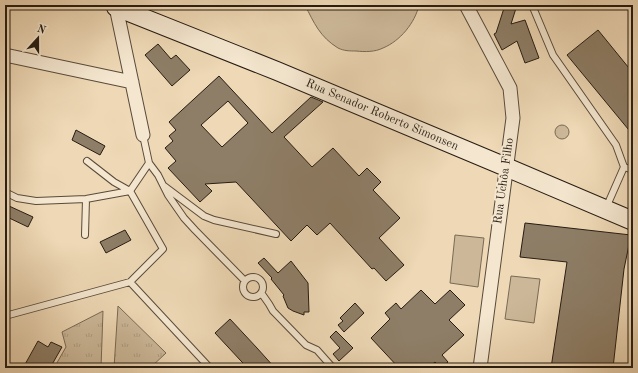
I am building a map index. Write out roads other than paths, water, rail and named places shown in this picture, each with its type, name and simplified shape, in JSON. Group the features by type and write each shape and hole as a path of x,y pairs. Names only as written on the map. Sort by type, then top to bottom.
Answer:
{"street":[{"name":"Rua Uchôa Filho","path":"466,5 510,88 513,118 480,368"},
{"name":"Rua Senador Roberto Simonsen","path":"122,11 277,71 633,221"},
{"path":"122,11 132,82 143,135"},
{"path":"5,54 132,82"}],"lane":[{"path":"532,5 553,55 616,145 624,168 606,210"},
{"path":"143,135 149,163 184,218 245,281"},
{"path":"5,316 130,282 163,249 130,191 114,182 87,161"},
{"path":"5,192 17,198 36,201 86,199 130,191 149,163"},
{"path":"624,168 633,170"},
{"path":"163,185 204,216 214,220 276,234"},
{"path":"85,235 86,199"},
{"path":"262,294 254,298 247,296 243,289 245,281 252,277 260,279 264,286 262,294 273,311 306,345 317,350 333,368"},
{"path":"130,282 210,368"}]}
